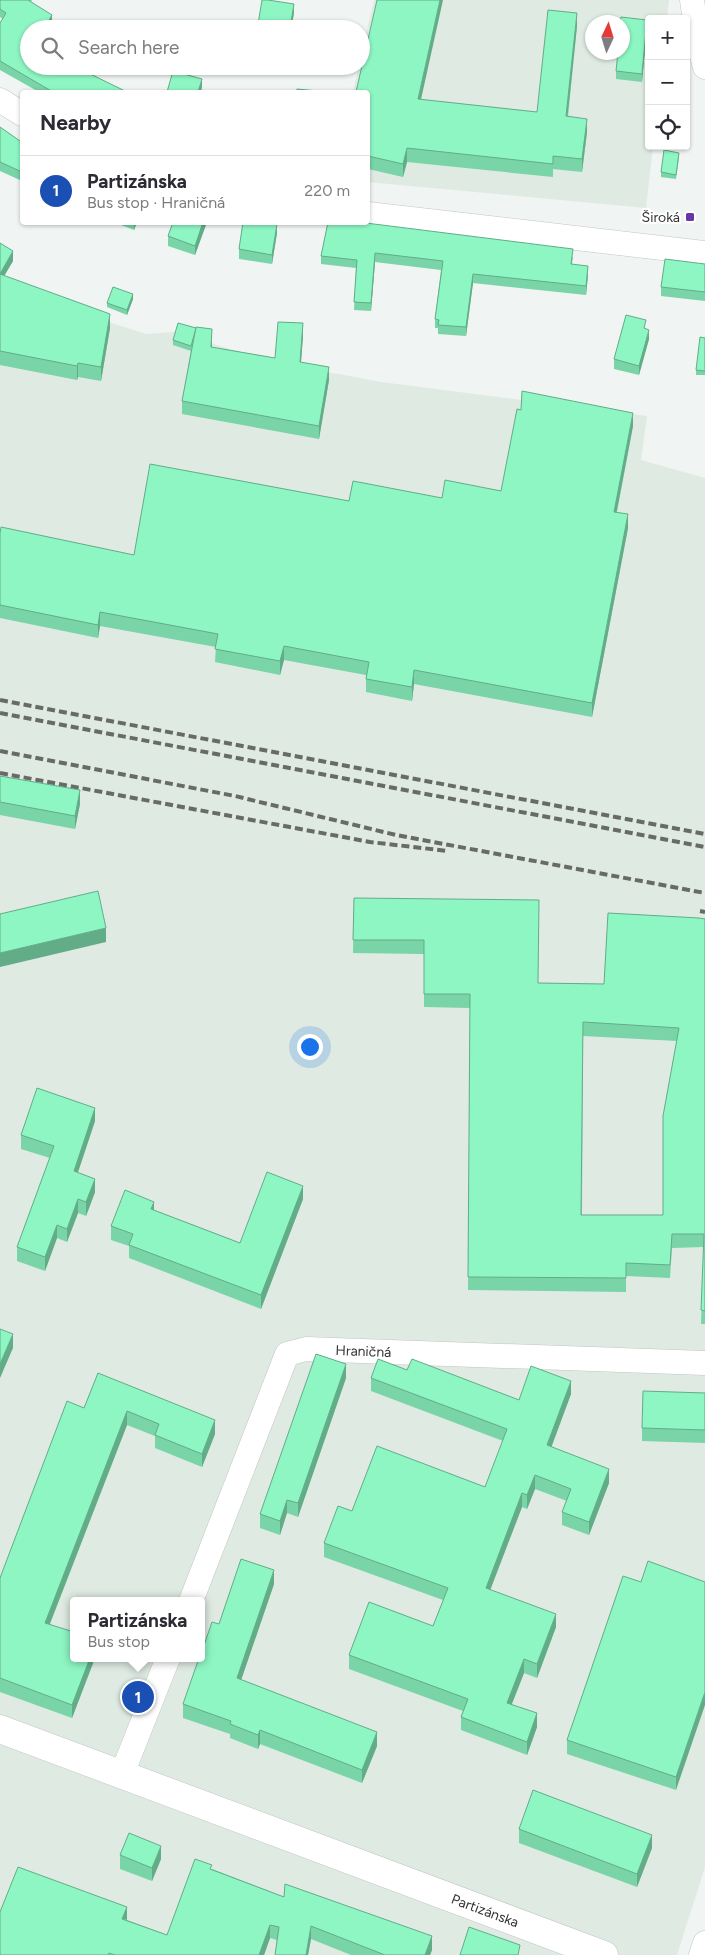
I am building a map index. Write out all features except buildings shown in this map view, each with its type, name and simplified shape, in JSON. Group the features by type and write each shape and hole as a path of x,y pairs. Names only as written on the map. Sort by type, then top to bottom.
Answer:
{"street":[{"path":"692,0 698,42 705,67"},
{"path":"0,100 20,113"},
{"path":"370,214 705,253"},
{"name":"Hraničná","path":"193,1597 287,1354 306,1349 705,1363"},
{"path":"122,1774 166,1662"},
{"name":"Partizánska","path":"0,1729 604,1955"},
{"path":"701,1955 705,1943"}],"shaded area":[{"path":"374,0 669,0 667,15 645,15 645,150 653,150 646,208 370,182 370,90 353,90 357,75 370,75 369,20"},
{"path":"0,287 146,334 175,332 269,361 381,382 647,416 641,460 705,478 705,1867 677,1955 0,1955"}],"railway":[{"path":"0,700 705,834"},
{"path":"0,713 705,847"},
{"path":"0,751 235,796 396,835 705,893"},
{"path":"0,773 370,842 448,851"},
{"path":"700,911 705,912"}],"place":[{"name":"Široká","path":"690,217"},
{"name":"Partizánska","path":"138,1697"}]}
